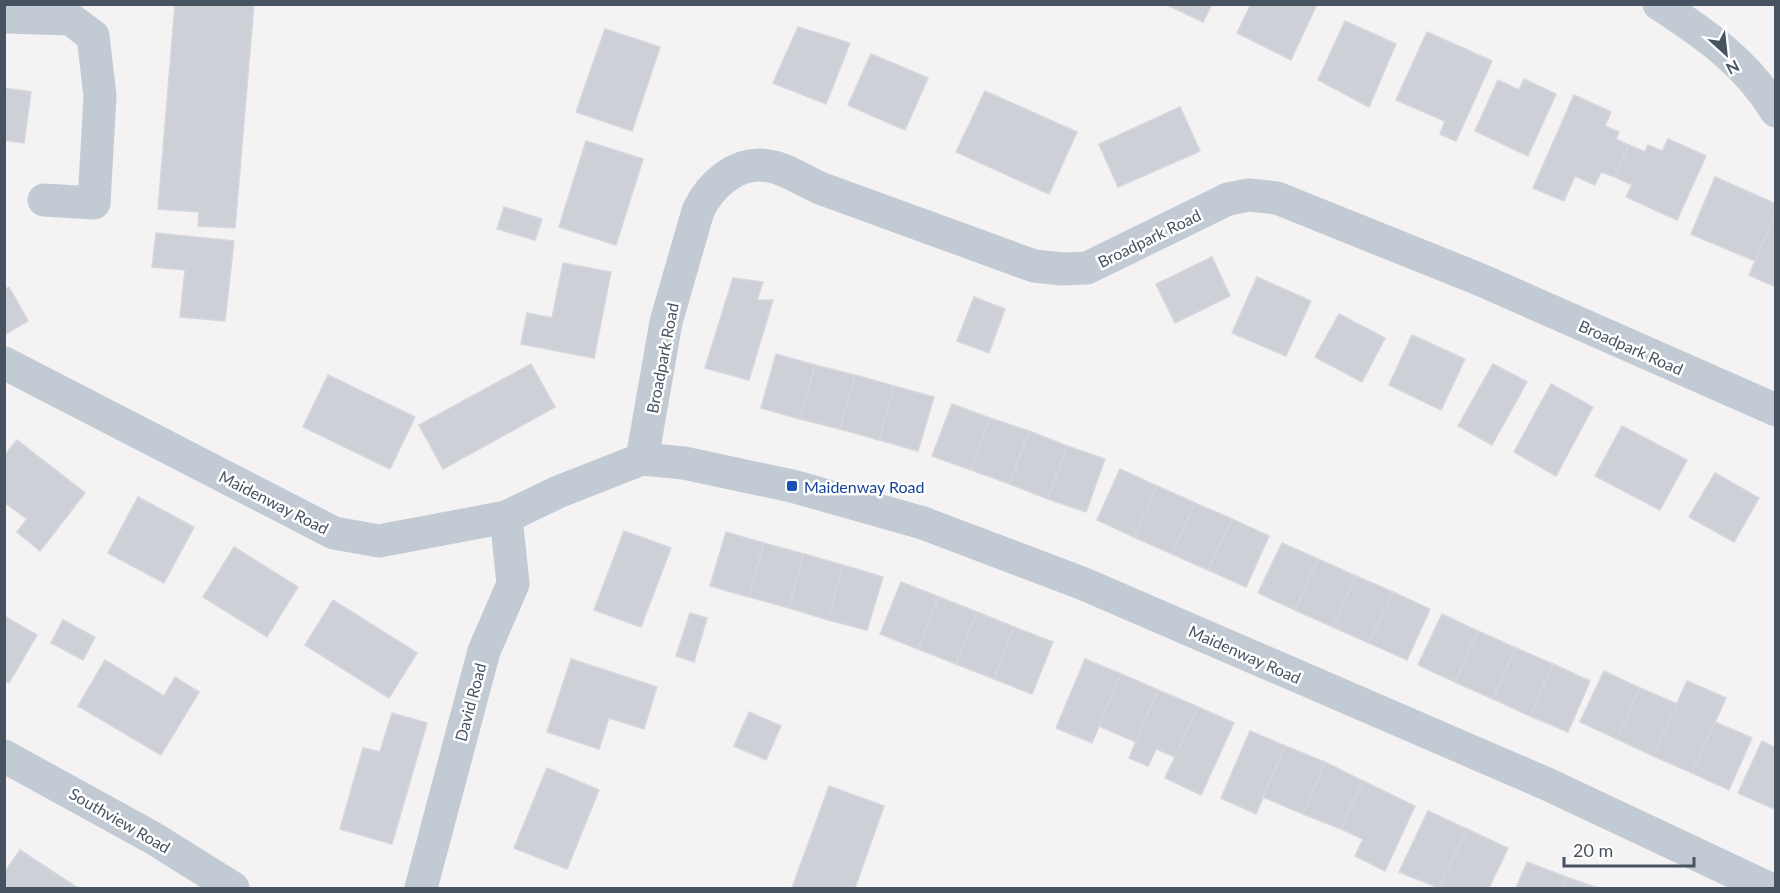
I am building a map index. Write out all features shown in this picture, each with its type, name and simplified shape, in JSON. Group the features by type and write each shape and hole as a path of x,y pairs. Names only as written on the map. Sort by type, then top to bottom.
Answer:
{"street":[{"path":"1659,4 1704,33 1740,63 1761,87 1776,111"},
{"path":"4,17 70,19 93,36 100,96 94,203 44,200"},
{"name":"Broadpark Road","path":"642,459 666,321 705,194 722,178 744,168 769,165 822,189 1034,266 1062,269 1087,268 1228,199 1250,195 1277,198 1481,280 1776,410"},
{"name":"Maidenway Road","path":"4,363 334,533 379,541 506,517 558,492 642,459 684,463 792,486 923,523 1063,575 1536,779 1768,888"},
{"name":"David Road","path":"421,888 484,651 513,584 506,517"},
{"name":"Southview Road","path":"4,756 153,838 233,888"}],"building":[{"path":"175,4 254,4 235,228 198,226 199,212 158,209"},
{"path":"1165,4 1212,4 1203,22"},
{"path":"1251,4 1317,4 1291,60 1237,33"},
{"path":"1345,21 1396,44 1369,107 1318,80"},
{"path":"798,27 850,43 826,104 773,83"},
{"path":"605,29 660,47 632,131 576,112"},
{"path":"1427,32 1492,61 1456,141 1440,134 1445,121 1396,100"},
{"path":"871,54 928,78 905,130 848,105"},
{"path":"1524,79 1556,94 1528,156 1475,131 1498,80 1519,90"},
{"path":"4,88 31,92 24,143 4,140"},
{"path":"985,91 1077,132 1049,194 956,152"},
{"path":"1574,95 1611,112 1605,126 1619,132 1616,139 1629,145 1615,177 1601,172 1595,185 1575,176 1564,201 1533,188"},
{"path":"1180,107 1200,151 1118,187 1099,144"},
{"path":"1668,139 1706,156 1677,220 1626,197 1632,185 1615,177 1629,145 1645,152 1648,145 1662,151"},
{"path":"586,141 643,159 616,245 559,227"},
{"path":"1715,177 1776,204 1776,212 1755,261 1691,234"},
{"path":"504,207 542,219 535,240 497,229"},
{"path":"1776,212 1776,287 1749,275"},
{"path":"156,233 234,241 225,321 180,317 185,270 152,267"},
{"path":"1212,257 1230,296 1175,323 1156,284"},
{"path":"563,263 611,272 594,358 521,344 527,313 552,318"},
{"path":"1257,277 1311,301 1286,356 1232,333"},
{"path":"733,278 763,282 757,300 773,300 749,380 705,368"},
{"path":"9,287 28,321 6,334 4,290"},
{"path":"974,297 1005,309 989,353 957,341"},
{"path":"1339,314 1385,338 1362,382 1315,357"},
{"path":"1412,335 1465,359 1441,410 1389,385"},
{"path":"776,354 815,365 800,419 761,408"},
{"path":"531,364 555,407 443,469 419,425"},
{"path":"1493,364 1527,382 1492,445 1458,426"},
{"path":"815,365 855,375 840,429 800,419"},
{"path":"328,375 415,417 390,469 303,427"},
{"path":"855,375 894,386 879,440 840,429"},
{"path":"1551,384 1593,407 1556,476 1514,452"},
{"path":"894,386 934,397 918,451 879,440"},
{"path":"952,404 990,418 971,470 932,456"},
{"path":"990,418 1029,431 1010,484 971,470"},
{"path":"1622,426 1687,460 1660,510 1595,476"},
{"path":"1029,431 1067,446 1048,499 1010,484"},
{"path":"17,440 85,493 40,551 17,532 27,519 4,502 4,456"},
{"path":"1067,446 1105,459 1086,512 1048,499"},
{"path":"1120,469 1157,486 1134,537 1097,520"},
{"path":"1715,473 1759,498 1734,542 1689,517"},
{"path":"1157,486 1195,503 1172,554 1134,537"},
{"path":"138,497 194,527 164,583 108,553"},
{"path":"1195,503 1232,519 1208,570 1172,554"},
{"path":"1232,519 1269,536 1246,587 1208,570"},
{"path":"624,531 671,548 641,627 594,610"},
{"path":"726,532 764,543 749,597 710,586"},
{"path":"764,543 804,554 789,608 749,597"},
{"path":"1282,543 1318,559 1295,610 1258,593"},
{"path":"234,547 298,587 267,637 203,597"},
{"path":"804,554 843,565 828,620 789,608"},
{"path":"1318,559 1356,576 1333,627 1295,610"},
{"path":"843,565 883,577 867,630 828,620"},
{"path":"1356,576 1393,592 1369,643 1333,627"},
{"path":"901,582 939,597 918,649 880,634"},
{"path":"1393,592 1430,609 1407,660 1369,643"},
{"path":"939,597 977,612 956,664 918,649"},
{"path":"333,600 417,653 389,698 305,645"},
{"path":"977,612 1014,627 994,679 956,664"},
{"path":"690,613 707,618 694,662 676,656"},
{"path":"1442,614 1478,631 1455,682 1418,665"},
{"path":"4,616 37,635 9,683 4,681"},
{"path":"63,620 95,637 83,660 51,643"},
{"path":"1014,627 1053,642 1032,694 994,679"},
{"path":"1478,631 1516,648 1493,699 1455,682"},
{"path":"1516,648 1553,664 1530,716 1493,699"},
{"path":"571,659 657,687 644,729 609,718 599,749 547,732"},
{"path":"1085,659 1121,674 1092,743 1056,728"},
{"path":"105,660 164,696 175,677 199,692 161,755 78,706"},
{"path":"1553,664 1590,681 1568,732 1530,716"},
{"path":"1604,671 1640,688 1617,739 1580,722"},
{"path":"1121,674 1158,690 1136,742 1099,726"},
{"path":"1687,681 1726,698 1692,773 1653,756"},
{"path":"1640,688 1677,704 1653,756 1617,739"},
{"path":"1158,690 1198,707 1175,757 1156,749 1148,766 1129,758"},
{"path":"1198,707 1234,723 1201,795 1165,778"},
{"path":"749,712 781,726 766,760 734,746"},
{"path":"392,713 427,723 392,844 340,829 363,748 380,752"},
{"path":"1715,722 1752,738 1729,790 1692,773"},
{"path":"1250,731 1285,746 1256,814 1221,798"},
{"path":"1762,741 1776,748 1775,809 1738,793"},
{"path":"1285,746 1325,762 1303,814 1263,797"},
{"path":"1325,762 1363,781 1341,829 1303,814"},
{"path":"547,768 599,790 567,869 514,848"},
{"path":"1363,781 1415,806 1385,871 1355,856 1363,839 1341,829"},
{"path":"829,786 884,806 855,888 792,888"},
{"path":"1428,811 1467,829 1439,888 1399,872"},
{"path":"1467,829 1508,848 1489,888 1439,888"},
{"path":"20,850 78,888 4,888 4,873"},
{"path":"1527,862 1566,877 1562,888 1516,888"},
{"path":"1566,877 1598,888 1562,888"}],"place":[{"name":"Maidenway Road","path":"792,486"}]}
